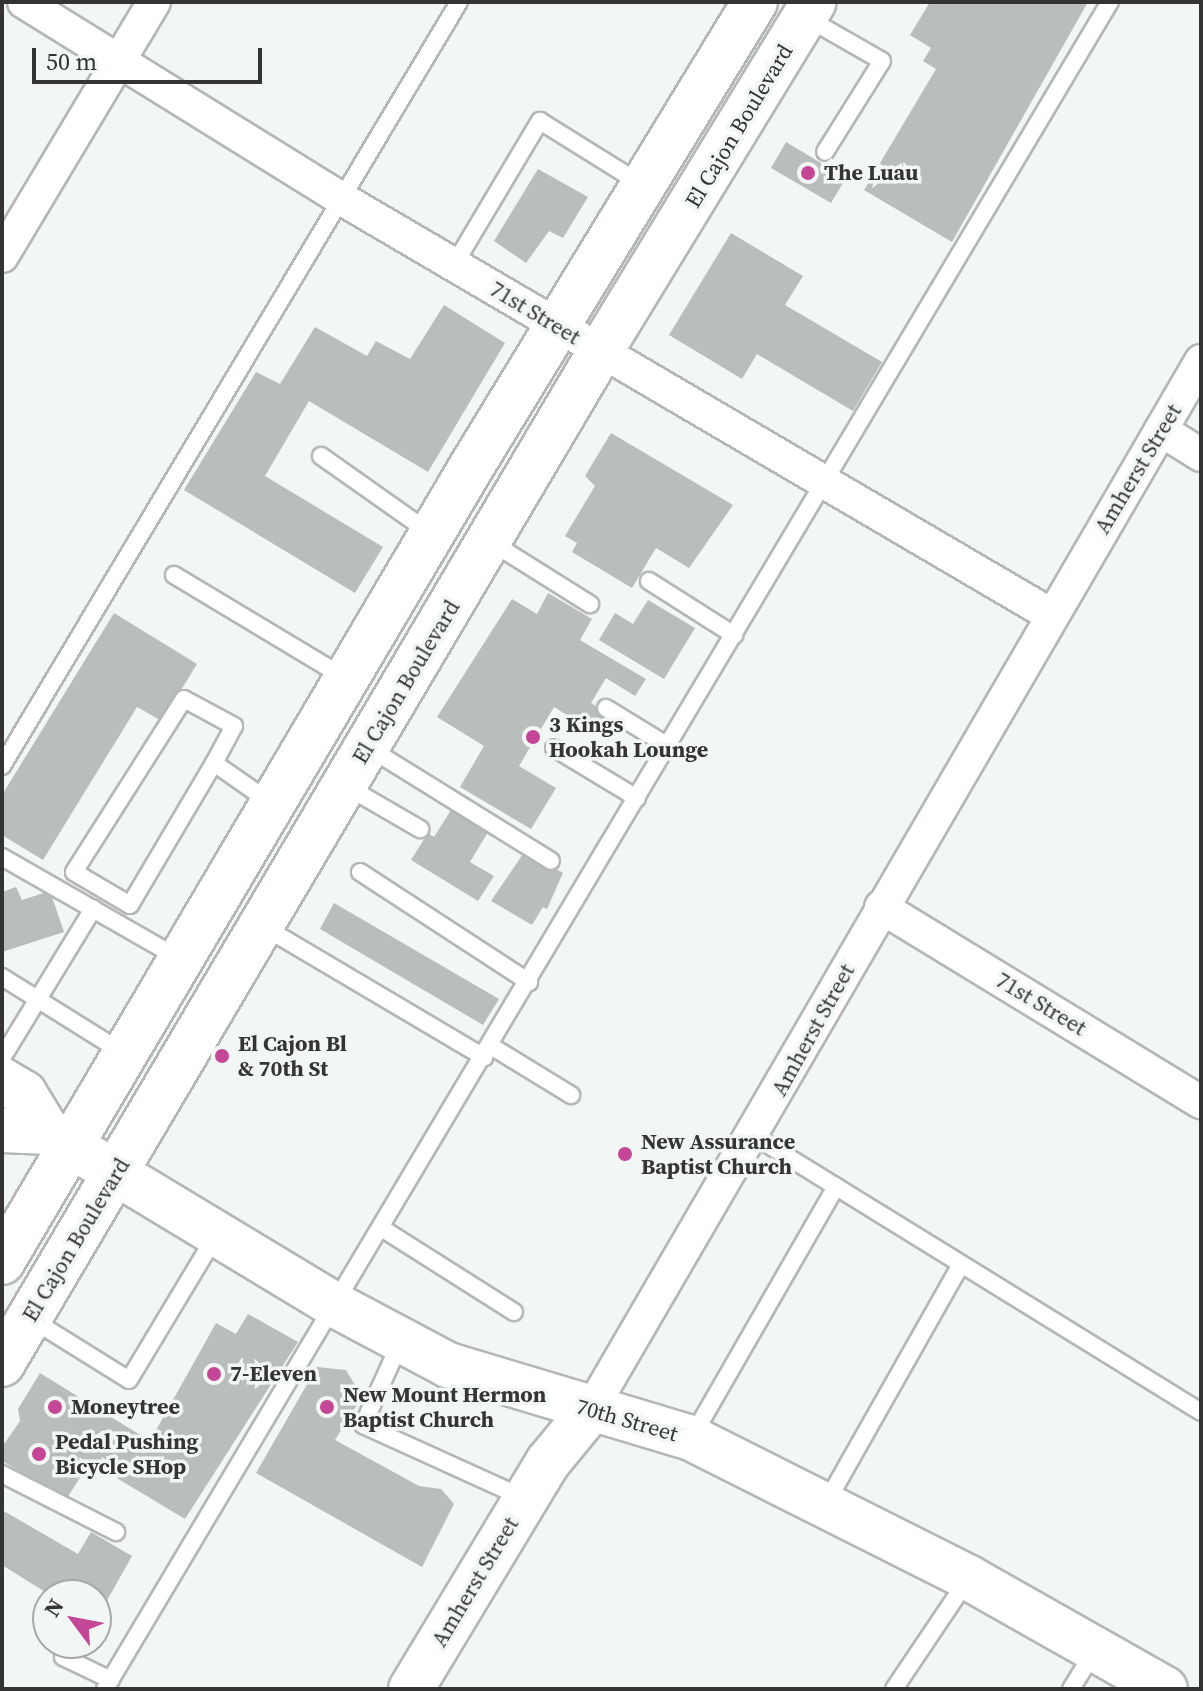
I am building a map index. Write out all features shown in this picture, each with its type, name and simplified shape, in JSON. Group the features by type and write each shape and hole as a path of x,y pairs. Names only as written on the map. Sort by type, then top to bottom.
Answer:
{"main road":[{"path":"2,1262 60,1139 124,1053 431,534 755,2"},
{"name":"El Cajon Boulevard","path":"2,1364 600,352 810,9"},
{"name":"70th Street","path":"2,1080 24,1093 60,1139 337,1306 448,1365 590,1411 691,1438 826,1503 969,1578 1165,1689"},
{"name":"70th Street","path":"2,1130 60,1139"},
{"name":"Amherst Street","path":"411,1689 525,1499 590,1411"}],"street":[{"name":"71st Street","path":"24,2 342,199 600,352 826,478 1051,615"},
{"path":"2,256 154,2"},
{"name":"Amherst Street","path":"590,1411 754,1136 881,907 1201,361"},
{"path":"1161,430 1201,455"},
{"name":"71st Street","path":"881,907 1201,1102"}],"lane":[{"path":"2,766 459,2"},
{"path":"66,1659 108,1684 383,1229 1110,2"},
{"path":"810,9 882,61 825,152"},
{"path":"454,265 540,121 645,185"},
{"path":"321,456 431,534"},
{"path":"489,541 590,604"},
{"path":"174,575 345,678"},
{"path":"649,581 734,635"},
{"path":"184,699 234,726 214,763 130,905 74,872 184,699"},
{"path":"606,708 668,746"},
{"path":"367,747 551,861"},
{"path":"554,748 637,798"},
{"path":"214,763 271,803"},
{"path":"345,785 420,829"},
{"path":"2,857 178,958"},
{"path":"360,872 529,982"},
{"path":"2,1058 93,909"},
{"path":"263,927 571,1095"},
{"path":"2,977 124,1053"},
{"path":"754,1136 1201,1412"},
{"path":"691,1438 836,1187"},
{"path":"383,1229 514,1312"},
{"path":"29,1318 129,1380 217,1233"},
{"path":"826,1503 961,1264"},
{"path":"401,1340 363,1425 525,1499"},
{"path":"2,1474 116,1532"},
{"path":"894,1689 969,1578"},
{"path":"1071,1689 1096,1649"}],"building":[{"path":"930,2 1088,2 952,242 864,190 936,69 923,61 931,48 910,35"},
{"path":"786,142 846,178 831,203 771,168"},
{"path":"538,169 588,197 563,238 549,231 526,263 494,241"},
{"path":"731,233 803,276 785,305 882,362 853,411 757,354 742,379 669,335"},
{"path":"444,305 505,343 428,472 309,401 265,476 383,547 355,593 184,490 256,372 280,384 315,327 367,356 376,341 410,359"},
{"path":"611,433 733,505 689,568 656,548 632,588 572,552 577,543 565,536 595,486 585,476"},
{"path":"548,593 592,619 580,640 646,679 635,696 606,678 591,703 621,721 609,741 554,707 519,766 556,788 531,829 460,787 484,746 437,717 512,599 537,614"},
{"path":"648,600 695,628 664,679 599,640 615,613 633,624"},
{"path":"114,613 197,664 162,721 137,707 43,860 2,835 2,795"},
{"path":"451,810 488,832 470,862 494,876 478,901 411,860 428,833 434,837"},
{"path":"525,851 563,873 547,909 543,907 532,925 491,901"},
{"path":"16,887 22,900 50,891 64,932 2,952 2,892"},
{"path":"334,903 499,999 483,1025 320,929"},
{"path":"248,1314 298,1342 185,1519 90,1462 67,1498 2,1461 2,1447 20,1421 18,1409 40,1373 150,1441 216,1323 236,1334"},
{"path":"317,1367 346,1370 362,1397 335,1440 419,1486 441,1489 454,1504 422,1567 256,1473"},
{"path":"2,1510 78,1554 91,1532 132,1556 112,1592 112,1579 32,1579 32,1584 2,1565"}],"place":[{"name":"The Luau","path":"808,173"},
{"name":"3 Kings Hookah Lounge","path":"533,737"},
{"name":"El Cajon Bl & 70th St","path":"222,1056"},
{"name":"New Assurance Baptist Church","path":"625,1154"},
{"name":"7-Eleven","path":"214,1374"},
{"name":"Moneytree","path":"55,1407"},
{"name":"New Mount Hermon Baptist Church","path":"327,1407"},
{"name":"Pedal Pushing Bicycle SHop","path":"39,1454"}]}
